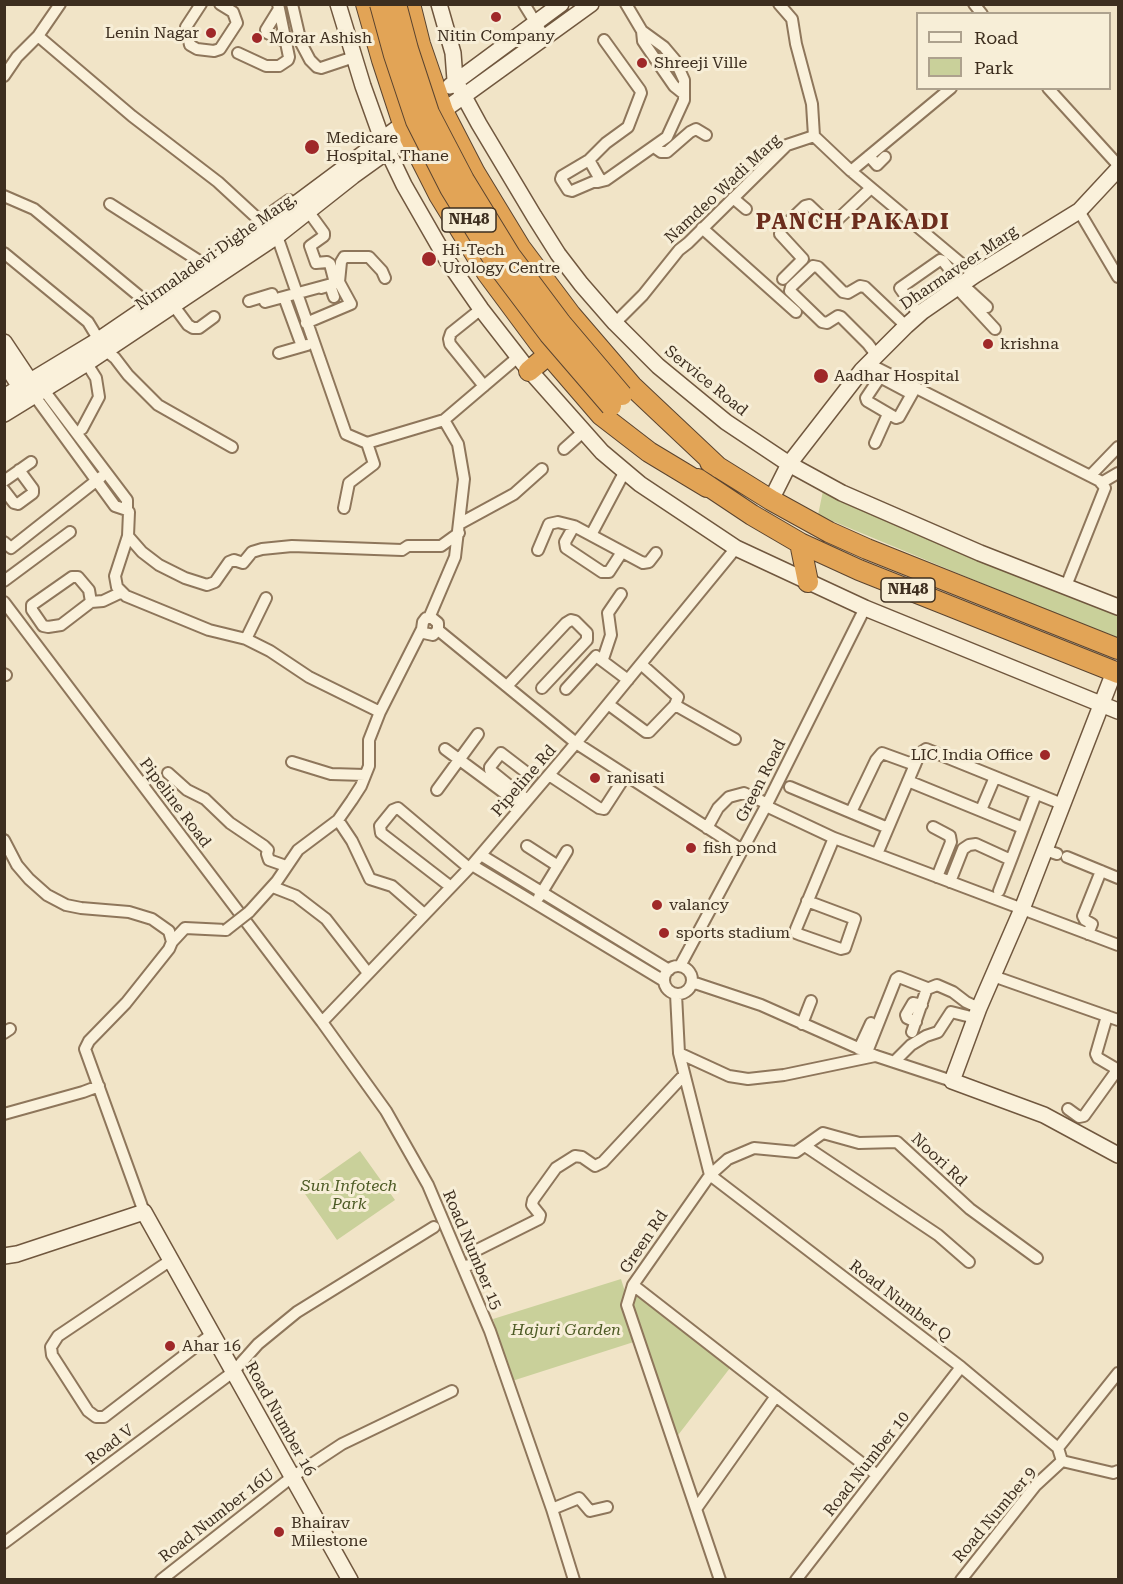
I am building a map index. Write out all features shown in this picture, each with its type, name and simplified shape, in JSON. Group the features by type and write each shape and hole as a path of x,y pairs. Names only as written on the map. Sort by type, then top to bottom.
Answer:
{"highway":[{"path":"366,4 387,77 406,130 439,195 487,273 549,354 601,415 649,452 707,487"},
{"name":"NH48","path":"380,4 416,121 450,188 497,265 549,334 707,487 800,543 859,570 1116,673"},
{"name":"NH48","path":"396,4 429,113 464,180 510,255 616,400 719,468 811,523 867,549 1119,649"},
{"path":"410,4 441,105 475,173 520,247 571,315 632,386 719,468"},
{"path":"387,77 399,83 409,84 428,66"},
{"path":"524,364 549,354"},
{"path":"800,543 807,582"}],"street":[{"path":"4,76 17,57 38,36 60,4"},
{"path":"201,4 186,27 190,45 197,49 214,51 220,49 237,23 236,8 220,4"},
{"path":"292,4 301,43 310,60 317,67 321,68 354,57"},
{"path":"338,4 385,145 404,185 447,260 481,309 524,364 602,452 640,484 736,548 865,608 1119,711"},
{"name":"Service Road","path":"438,4 453,53 455,80 558,254 615,323 658,366 726,422 789,464 842,493 980,553 1119,607"},
{"path":"524,4 545,38"},
{"path":"441,105 455,80 561,4"},
{"path":"441,105 464,96 591,4"},
{"path":"626,4 642,31 646,47 674,86 684,94"},
{"path":"779,4 792,19 796,44 812,104 814,136 871,188 961,285 995,329"},
{"path":"238,53 259,65 279,66 289,57 278,7"},
{"path":"278,7 266,30 267,33 286,42"},
{"path":"604,40 641,93 628,128 606,143 589,160 562,176 568,190 572,191 593,182 606,180 667,137 684,100 684,80 675,60 663,47 642,31"},
{"path":"38,36 132,116 218,182 257,218 262,219 332,168 342,163 346,165"},
{"path":"851,171 949,90"},
{"path":"1050,90 1119,167"},
{"name":"Nirmaladevi Dighe Marg,","path":"102,345 150,305 169,299 207,266 308,211 385,145 441,105"},
{"path":"654,147 661,152 667,152 696,129 706,135"},
{"name":"Namdeo Wadi Marg","path":"615,323 643,295 679,250 788,145 814,136"},
{"name":"Nirmaladevi Dighe Marg,","path":"4,414 32,388 102,345 271,231 346,165 385,145"},
{"path":"869,156 878,165"},
{"path":"589,160 601,181"},
{"name":"Dharmaveer Marg","path":"771,500 789,464 873,360 906,326 961,285 1079,211 1119,167"},
{"path":"783,279 803,259 780,234 781,229 805,206 809,205 829,224 835,222 871,188"},
{"path":"4,196 34,209 150,305"},
{"path":"733,198 746,209"},
{"path":"110,204 207,266"},
{"path":"306,323 351,303 333,284 330,264 316,263 310,246 324,236 324,233 308,211"},
{"path":"1079,211 1119,277"},
{"path":"702,228 796,312"},
{"path":"271,231 346,434 367,443 444,420 484,386 524,364"},
{"path":"4,253 88,322 102,345 158,405 231,447"},
{"path":"334,297 331,288 344,257 369,257 382,271 385,278"},
{"path":"919,315 900,288 940,260 954,275 946,286 961,285 987,307"},
{"path":"906,326 865,286 860,286 848,293 843,292 818,267 813,266 791,287 790,291 822,322 827,323 841,316 868,344 873,360 913,391"},
{"path":"249,301 296,294 314,294 316,290 333,284"},
{"path":"265,302 296,294"},
{"path":"284,297 302,346"},
{"path":"169,299 188,326 193,328 199,328 214,317"},
{"path":"481,309 451,333 449,339 450,344 484,386"},
{"path":"4,342 89,477 116,506 127,510"},
{"path":"279,353 313,343"},
{"path":"82,429 99,397 96,378 83,357"},
{"path":"4,362 32,388 127,500 128,536 115,576 117,587 122,592 209,630 246,639 270,651 309,677 359,704 380,712"},
{"path":"913,391 899,417 896,418 867,401 866,398 880,377 913,391 1090,476 1105,488 1066,586"},
{"name":"Nirmaladevi Dighe Marg,","path":"4,397 32,388"},
{"path":"874,442 888,414"},
{"path":"4,1256 17,1254 144,1212 87,1054 87,1045 156,967 172,942 185,928 226,930 249,912 273,887 297,850 338,820 356,794 369,766 369,740 380,712 422,629 423,622 429,618 455,557 464,479 458,444 444,420"},
{"path":"564,449 583,432"},
{"path":"344,508 349,483 374,464 367,443"},
{"path":"1090,476 1119,447"},
{"path":"4,481 31,462"},
{"path":"1101,483 1119,471 1104,462"},
{"path":"128,536 142,552 159,565 185,578 207,585 215,582 229,562 234,560 243,563 252,552 262,549 292,546 402,550 408,546 441,546 459,528 514,494 542,469"},
{"path":"4,489 14,503 18,504 33,493 33,489 19,470"},
{"path":"591,534 625,471"},
{"path":"4,542 11,548 89,477 106,473"},
{"path":"538,550 549,524 558,522 591,534 646,564 656,553"},
{"path":"574,526 565,542 566,548 602,572 609,572 622,552"},
{"path":"4,581 70,532"},
{"name":"Pipeline Rd","path":"322,1022 470,867 523,800 549,775 736,548"},
{"path":"91,602 89,590 78,577 72,577 32,605 32,610 43,626 61,625 91,602 103,601 122,592"},
{"path":"603,660 610,635 608,613 621,594"},
{"path":"246,639 266,598"},
{"name":"Pipeline Road","path":"4,603 322,1022"},
{"name":"Green Road","path":"680,966 767,805 865,608"},
{"path":"422,629 429,635 433,635 438,630 436,620 429,618"},
{"path":"507,686 566,623 571,620 575,621 587,633 587,640 542,688"},
{"path":"438,630 576,743 742,850"},
{"path":"566,689 596,656 628,680"},
{"path":"608,704 646,732 649,732 675,705 678,697 641,664"},
{"path":"952,1081 977,1013 1022,909 1056,854 1062,804 1101,704 1116,673"},
{"path":"675,705 735,739"},
{"path":"437,790 478,734"},
{"path":"445,749 523,800"},
{"path":"877,854 915,765 921,753 928,749 1062,804"},
{"path":"851,812 876,759 882,753 915,765"},
{"path":"292,762 331,774 365,775"},
{"path":"168,773 187,790 205,800 230,823 264,846 268,850 269,860 286,866"},
{"path":"549,775 598,808 604,809 626,776"},
{"path":"981,810 995,777"},
{"path":"908,781 1023,828"},
{"path":"790,787 888,828"},
{"path":"707,828 718,808 729,797 744,793 834,838 1119,945"},
{"path":"999,891 1036,794"},
{"path":"451,886 381,832 380,826 393,810 398,808 470,867 536,903 664,981 668,990 676,994 684,993 692,982 691,973 680,966 674,966 669,970 664,981"},
{"path":"338,820 352,842 370,879 392,886 424,914"},
{"path":"933,827 950,836 951,842 937,877"},
{"path":"807,901 855,919 845,948 841,949 796,933 807,901 834,838"},
{"path":"4,840 17,864 29,879 47,895 66,905 129,912 152,920 169,931 172,942"},
{"path":"950,882 963,849 969,845 976,844 1011,860"},
{"path":"527,846 558,866"},
{"path":"536,903 567,851"},
{"path":"1056,854 1119,878"},
{"path":"480,855 669,970"},
{"path":"1088,934 1092,924 1083,916 1101,871"},
{"path":"273,887 296,896 326,919 368,973"},
{"path":"324,933 329,929 338,938 342,938"},
{"path":"993,976 1119,1020"},
{"path":"867,1052 896,979 899,977 927,989 937,985 953,992 960,1003 977,1013"},
{"path":"692,982 760,1005 867,1052 1044,1115 1119,1155"},
{"path":"914,1027 927,989"},
{"path":"676,994 679,1053 710,1175"},
{"path":"802,1024 811,1001"},
{"path":"894,1062 911,1045 938,1032 951,1012 977,1013"},
{"path":"1068,1108 1079,1117 1084,1116 1115,1073 1115,1068 1098,1058 1096,1054 1107,1016"},
{"name":"Road Number 15","path":"322,1022 386,1111 428,1185 490,1331 552,1509 574,1580"},
{"path":"867,1052 870,1023"},
{"path":"679,1053 729,1076 748,1078 784,1075 867,1052"},
{"path":"463,1267 472,1264 474,1251 539,1219 540,1215 532,1205 533,1200 556,1168 575,1156 582,1157 595,1166 603,1162 684,1075"},
{"path":"4,1114 99,1086"},
{"name":"Noori Rd","path":"710,1175 728,1159 754,1148 796,1152 823,1133 859,1143 897,1142 970,1209 1037,1258"},
{"path":"805,1146 938,1235 969,1262"},
{"name":"Green Rd","path":"710,1175 633,1285 627,1305 720,1580"},
{"name":"Road Number Q","path":"710,1175 961,1367 1058,1448"},
{"name":"Road Number 16","path":"144,1212 350,1580"},
{"name":"Road V","path":"4,1544 233,1372 258,1344 297,1312 434,1227"},
{"path":"171,1260 58,1336 51,1347 52,1354 88,1411 96,1417 104,1417 212,1334"},
{"path":"633,1285 877,1475"},
{"name":"Road Number 10","path":"796,1580 961,1367"},
{"path":"1119,1373 1058,1448 1062,1461 1113,1473 1119,1471"},
{"name":"Road Number 16U","path":"161,1580 292,1477 342,1444 452,1390"},
{"path":"696,1509 776,1396"},
{"name":"Road Number 9","path":"961,1580 1036,1485 1062,1461"},
{"path":"552,1509 579,1498 591,1511 607,1507"}],"green space":[{"path":"823,491 1118,610 1118,640 818,515"},
{"name":"Sun Infotech Park","path":"360,1151 395,1200 337,1240 303,1191"},
{"name":"Hajuri Garden","path":"621,1279 640,1340 512,1381 493,1319"},
{"path":"635,1292 730,1368 675,1439 632,1302"}],"place":[{"name":"Nitin Company","path":"496,17"},
{"name":"Lenin Nagar","path":"211,33"},
{"name":"Morar Ashish","path":"257,38"},
{"name":"Shreeji Ville","path":"642,63"},
{"name":"Medicare Hospital, Thane","path":"312,147"},
{"name":"Hi-Tech Urology Centre","path":"429,259"},
{"name":"krishna","path":"988,344"},
{"name":"Aadhar Hospital","path":"821,376"},
{"name":"LIC India Office","path":"1045,755"},
{"name":"ranisati","path":"595,778"},
{"name":"fish pond","path":"691,848"},
{"name":"valancy","path":"657,905"},
{"name":"sports stadium","path":"664,933"},
{"name":"Ahar 16","path":"170,1346"},
{"name":"Bhairav Milestone","path":"279,1532"}],"district":[{"name":"PANCH PAKADI","path":"853,223"}]}
